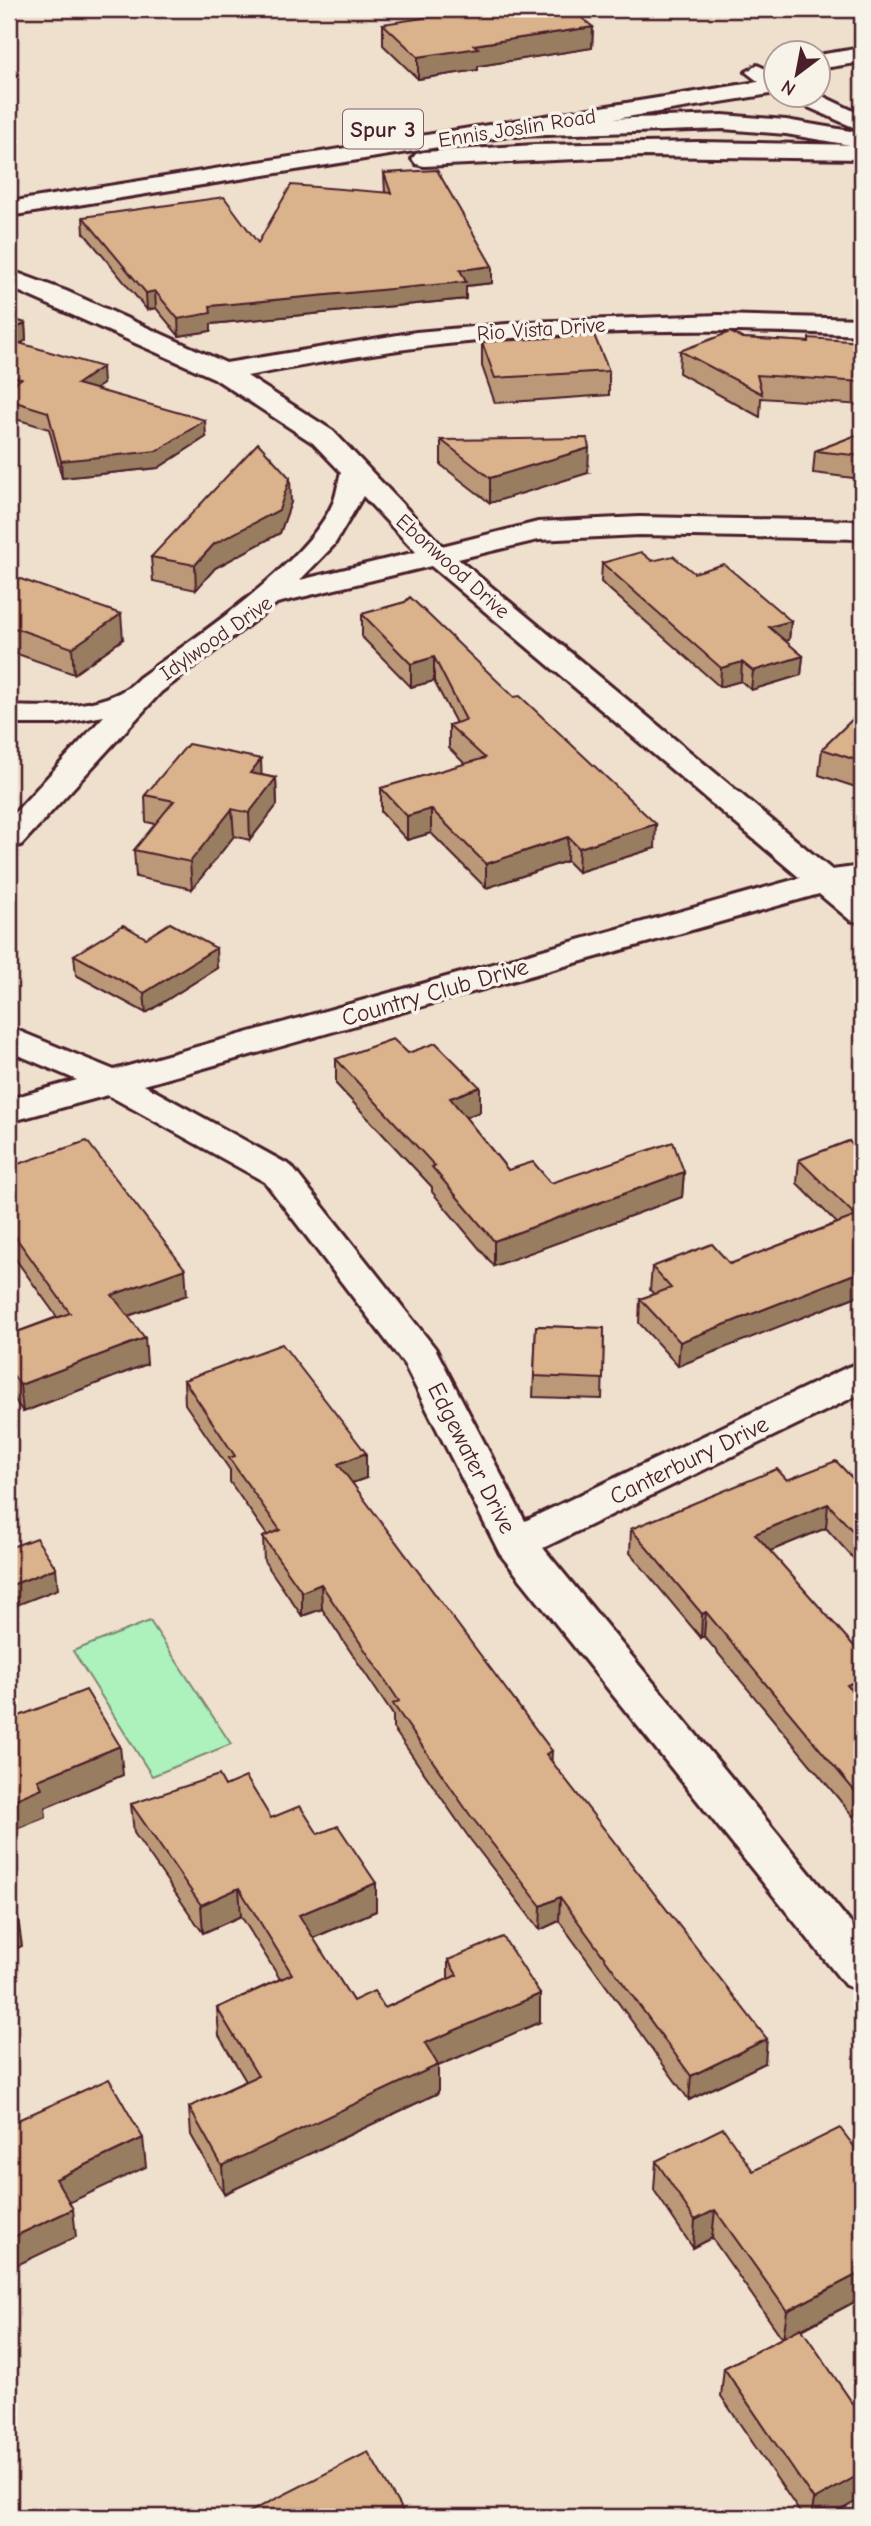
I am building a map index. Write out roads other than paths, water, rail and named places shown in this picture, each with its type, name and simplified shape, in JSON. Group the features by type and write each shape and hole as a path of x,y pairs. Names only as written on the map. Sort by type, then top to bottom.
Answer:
{"street":[{"path":"832,60 862,55"},
{"path":"832,79 862,74"},
{"name":"Ennis Joslin Road","path":"9,187 762,79"},
{"name":"Ennis Joslin Road","path":"9,209 511,129 762,80"},
{"path":"832,88 862,102"},
{"path":"827,108 862,124"},
{"path":"511,129 723,122 786,127 862,140"},
{"path":"723,122 726,147"},
{"path":"424,159 565,150 726,147 862,152"},
{"name":"Ebonwood Drive","path":"9,278 57,296 223,372 323,437 434,554 828,881 862,913"},
{"name":"Rio Vista Drive","path":"223,372 379,345 492,332 597,325 796,324 862,327"},
{"path":"267,597 324,539 347,503 355,471"},
{"name":"Idylwood Drive","path":"9,838 150,685 267,597 434,554 538,531 639,526 862,530"},
{"path":"9,715 31,717 80,712 137,699"},
{"name":"Country Club Drive","path":"9,1111 828,881 862,876"},
{"name":"Edgewater Drive","path":"9,1038 114,1083 278,1174 421,1358 515,1543 862,1971"},
{"name":"Canterbury Drive","path":"515,1543 862,1377"}]}
